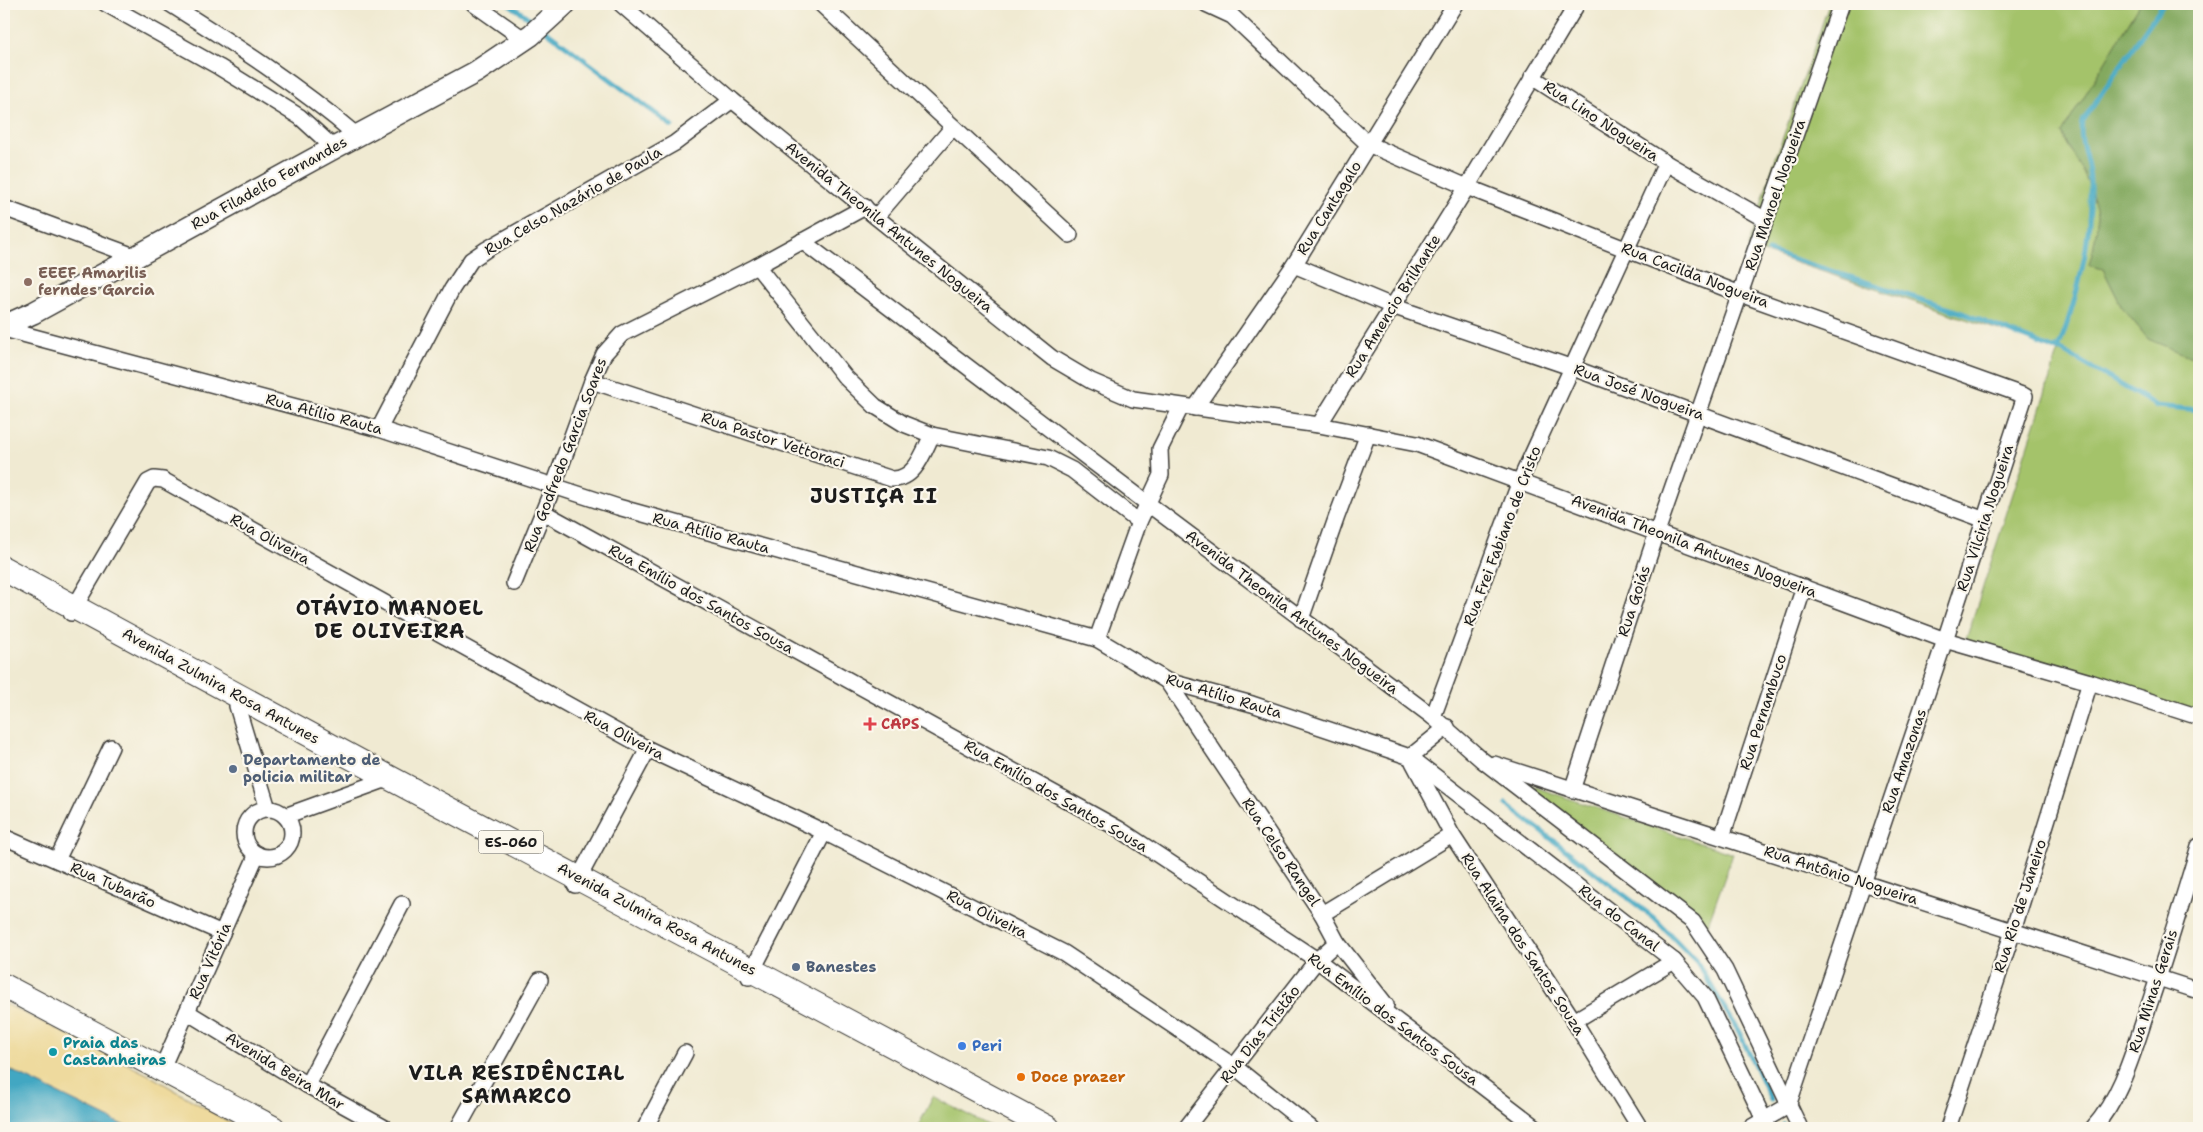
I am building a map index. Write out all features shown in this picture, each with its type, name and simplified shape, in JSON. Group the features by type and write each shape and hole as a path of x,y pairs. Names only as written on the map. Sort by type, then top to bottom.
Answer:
{"main road":[{"name":"Rua Filadelfo Fernandes","path":"4,327 33,313 356,135 476,72 528,38 558,9"},
{"name":"Avenida Zulmira Rosa Antunes","path":"4,569 73,610 384,780 750,973 1021,1122"},
{"name":"Avenida Zulmira Rosa Antunes","path":"4,580 73,610"},
{"path":"4,986 273,1128"},
{"name":"ES-060","path":"1021,1122 1048,1128"}],"street":[{"path":"106,4 219,67 292,112 334,148"},
{"path":"170,4 286,79 318,102 356,135"},
{"path":"474,4 528,38"},
{"name":"Avenida Theonila Antunes Nogueira","path":"621,4 732,100 1052,358 1091,381 1133,399 1319,425 1417,444 1945,640 2090,682 2199,717"},
{"path":"821,4 1030,200 1070,235"},
{"path":"1206,4 1232,16 1368,144"},
{"name":"Rua Cantagalo","path":"1188,408 1294,265 1455,4"},
{"name":"Rua Amencio Brilhante","path":"1319,425 1577,4"},
{"name":"Rua Manoel Nogueira","path":"1699,414 1841,4"},
{"name":"Rua Lino Nogueira","path":"1532,77 1666,162 1628,249"},
{"name":"Rua Celso Nazário de Paula","path":"379,429 452,289 471,260 486,249 675,143 732,100"},
{"path":"870,212 953,127"},
{"name":"Rua Cacilda Nogueira","path":"1368,144 1467,186 1740,294 2025,396"},
{"path":"1666,162 1766,220"},
{"path":"4,208 134,256"},
{"name":"Rua Godfredo Garcia Soares","path":"514,583 554,485 592,381 604,354 622,334 757,266 802,241 870,212"},
{"name":"Avenida Theonila Antunes Nogueira","path":"802,241 1147,503 1447,727 1482,760"},
{"name":"Rua Frei Fabiano de Cristo","path":"1433,717 1520,481 1628,249"},
{"name":"Rua José Nogueira","path":"1294,265 1392,306 1573,368 1985,520"},
{"path":"757,266 845,377 875,406 904,424 932,435 1048,458 1072,470 1139,522"},
{"name":"Rua Atílio Rauta","path":"4,327 379,429 618,507 1097,639 1167,681 1252,704 1410,757"},
{"name":"Rua Pastor Vettoraci","path":"592,381 892,479 908,476 932,435"},
{"name":"Rua Vilciria Nogueira","path":"1945,640 2025,396"},
{"path":"1097,639 1139,522 1161,475 1160,449 1188,408"},
{"name":"Rua Goiás","path":"1572,790 1657,532 1699,414"},
{"path":"1301,619 1368,434"},
{"name":"Rua Oliveira","path":"73,610 148,482 154,479 163,480 648,749 824,832 1064,953 1235,1067 1311,1128"},
{"name":"Rua Emílio dos Santos Sousa","path":"543,512 1119,829 1317,960 1537,1128"},
{"name":"Rua Pernambuco","path":"1722,837 1804,587"},
{"name":"Rua Amazonas","path":"1788,1106 1945,640"},
{"name":"Rua Celso Rangel","path":"1167,681 1322,914 1337,942 1398,1020"},
{"name":"Rua Rio de Janeiro","path":"1948,1128 2013,931 2090,682"},
{"path":"239,701 268,809"},
{"path":"1410,757 1447,727"},
{"path":"57,860 110,747"},
{"path":"577,881 648,749"},
{"name":"Rua Alaina dos Santos Souza","path":"1410,757 1452,835 1574,1021 1640,1128"},
{"name":"Rua do Canal","path":"1410,757 1674,961 1705,997 1766,1124"},
{"path":"1482,760 1693,922 1725,970 1800,1128"},
{"name":"Rua Antônio Nogueira","path":"1482,760 2199,991"},
{"path":"285,816 384,780"},
{"path":"268,809 277,810 285,816 292,831 292,840 282,853 274,857 257,854 250,849 244,832 246,823 251,816 259,811 268,809"},
{"path":"750,973 824,832"},
{"path":"1322,914 1452,835"},
{"name":"Rua Tubarão","path":"4,837 222,933"},
{"name":"Rua Minas Gerais","path":"2093,1128 2103,1117 2127,1070 2199,846"},
{"name":"Rua Vitória","path":"162,1068 257,854"},
{"path":"307,1085 402,904"},
{"name":"Rua Dias Tristão","path":"1186,1128 1317,960 1337,942"},
{"path":"1574,1021 1674,961"},
{"path":"458,1128 540,980"},
{"name":"Avenida Beira Mar","path":"187,1012 307,1085 385,1128"},
{"path":"645,1128 685,1053"},
{"path":"1750,1128 1766,1124 1788,1106"}],"green space":[{"path":"1829,4 2140,4 2062,133 2094,198 2097,229 2089,265 2103,269 2122,307 2148,339 2199,360 2199,714 1964,646 2059,350 1748,247 1770,175"},
{"path":"2140,4 2199,4 2199,360 2148,339 2122,307 2103,269 2089,265 2097,229 2094,198 2062,133"},
{"path":"1523,783 1733,854 1707,927"},
{"path":"933,1097 994,1128 917,1128"}],"sand":[{"name":"Praia das Castanheiras","path":"4,1003 149,1075 239,1128 129,1128 4,1067"}],"water":[{"path":"4,1067 129,1128 4,1128"}],"waterway":[{"path":"509,4 536,23"},
{"path":"2053,349 2059,347 2073,306 2083,266 2089,225 2090,182 2082,137 2082,122 2163,4"},
{"path":"545,30 672,126"},
{"path":"1768,251 1960,312 2053,349 2061,350 2157,406 2199,410"},
{"path":"1506,804 1654,918 1697,962 1739,1032 1771,1100"}],"place":[{"name":"EEEF Amarilis ferndes Garcia","path":"28,282"},
{"name":"CAPS","path":"870,724"},
{"name":"Departamento de policia militar","path":"233,769"},
{"name":"Banestes","path":"796,967"},
{"name":"Peri","path":"962,1046"},
{"name":"Praia das Castanheiras","path":"53,1052"},
{"name":"Doce prazer","path":"1021,1077"}],"district":[{"name":"JUSTIÇA II","path":"874,496"},
{"name":"OTÁVIO MANOEL DE OLIVEIRA","path":"390,620"},
{"name":"VILA RESIDÊNCIAL SAMARCO","path":"517,1084"}]}
